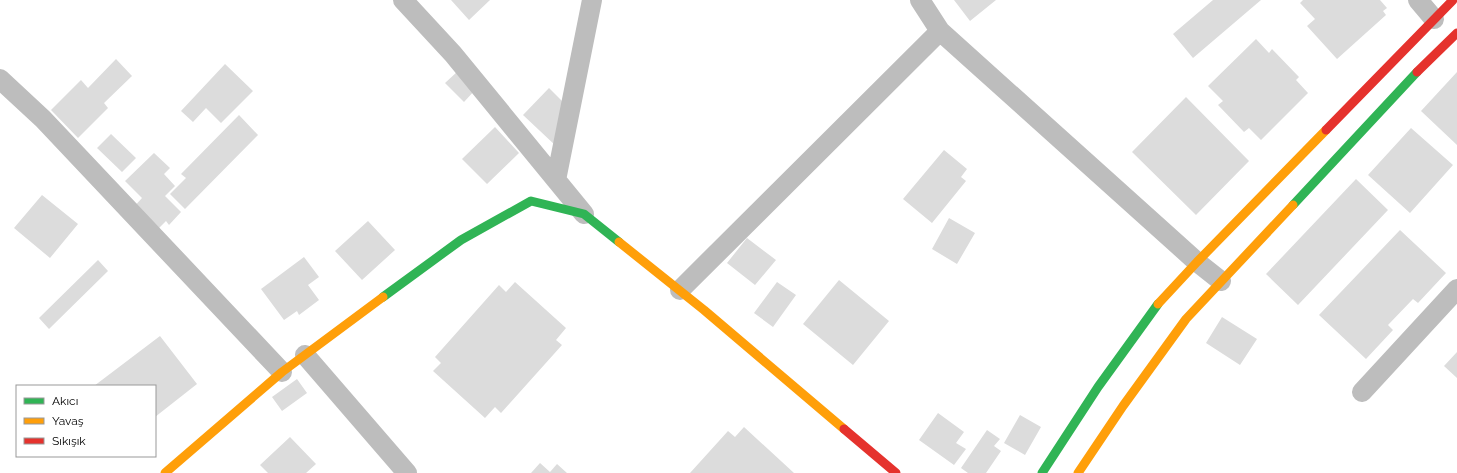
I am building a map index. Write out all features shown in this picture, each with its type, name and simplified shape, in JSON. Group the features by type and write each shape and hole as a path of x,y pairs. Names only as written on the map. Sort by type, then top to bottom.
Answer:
{"main road":[{"path":"1042,473 1098,387 1158,304 1197,262 1453,0"},
{"path":"1078,473 1123,406 1186,320 1416,73 1457,33"},
{"path":"165,473 282,372 461,240 531,201 584,214 680,290 896,473"}],"street":[{"path":"403,0 453,54 584,214"},
{"path":"556,180 592,0"},
{"path":"920,0 940,31 1221,282"},
{"path":"1418,0 1434,19"},
{"path":"680,290 940,31"},
{"path":"0,79 43,119 282,372"},
{"path":"1362,392 1457,289"},
{"path":"305,355 407,473"}],"building":[{"path":"451,0 490,0 469,20"},
{"path":"954,0 996,0 970,21"},
{"path":"1213,0 1261,0 1193,58 1173,34"},
{"path":"1303,0 1380,0 1387,8 1383,11 1386,15 1337,59 1307,26 1315,19 1300,3"},
{"path":"1256,39 1269,53 1272,49 1299,77 1296,80 1308,93 1261,140 1249,128 1244,132 1218,105 1223,101 1208,86"},
{"path":"116,59 132,76 104,103 108,108 78,138 51,110 81,80 88,88"},
{"path":"225,64 253,91 221,123 206,108 193,122 181,111"},
{"path":"458,71 476,89 464,102 445,83"},
{"path":"1457,72 1457,145 1421,111"},
{"path":"549,88 568,107 556,146 523,115"},
{"path":"1186,97 1249,161 1196,215 1132,152"},
{"path":"239,115 258,135 185,209 170,194 186,178 181,174"},
{"path":"495,127 519,153 487,184 462,159"},
{"path":"1411,128 1453,165 1410,213 1368,175"},
{"path":"111,134 136,158 122,172 97,148"},
{"path":"944,150 967,169 961,177 966,181 932,223 903,199"},
{"path":"154,153 170,168 164,174 175,186 165,196 181,212 169,225 166,221 154,233 131,210 142,198 125,181"},
{"path":"1356,179 1388,210 1298,305 1266,274"},
{"path":"42,195 78,224 50,258 14,228"},
{"path":"949,218 975,233 957,264 932,249"},
{"path":"368,221 395,250 362,280 335,251"},
{"path":"1400,230 1446,273 1418,303 1413,299 1388,325 1393,330 1366,359 1319,315"},
{"path":"747,238 776,260 755,285 727,263"},
{"path":"304,257 319,277 308,285 319,300 299,315 297,311 284,320 261,289"},
{"path":"98,260 108,271 49,329 39,318"},
{"path":"839,280 889,321 853,365 803,324"},
{"path":"515,282 566,328 556,340 562,345 501,413 495,407 485,418 433,371 441,363 435,357 499,285 506,292"},
{"path":"777,282 796,295 773,327 754,313"},
{"path":"1222,317 1257,339 1240,365 1206,343"},
{"path":"160,336 197,384 156,416 156,385 95,385"},
{"path":"1457,352 1457,378 1444,366"},
{"path":"297,379 307,393 282,411 272,397"},
{"path":"938,413 964,432 956,443 966,449 954,465 919,440"},
{"path":"1020,415 1041,427 1025,455 1004,443"},
{"path":"744,427 794,473 690,473 728,431 735,437"},
{"path":"987,430 1000,439 994,446 1001,451 986,473 968,473 961,468"},
{"path":"290,437 316,464 306,473 268,473 260,465"},
{"path":"540,463 550,472 557,464 567,473 531,473"}],"traffic: fast":[{"path":"1293,205 1417,72"},
{"path":"383,297 461,240 531,201 584,214 619,242"},
{"path":"1042,473 1098,387 1158,304"}],"traffic: slow":[{"path":"1158,304 1326,130"},
{"path":"1078,473 1123,406 1186,319 1293,205"},
{"path":"619,242 704,310 844,429"},
{"path":"165,473 282,372 383,297"}],"traffic: jam":[{"path":"1326,130 1453,0"},
{"path":"1417,72 1457,33"},
{"path":"844,429 896,473"}]}
